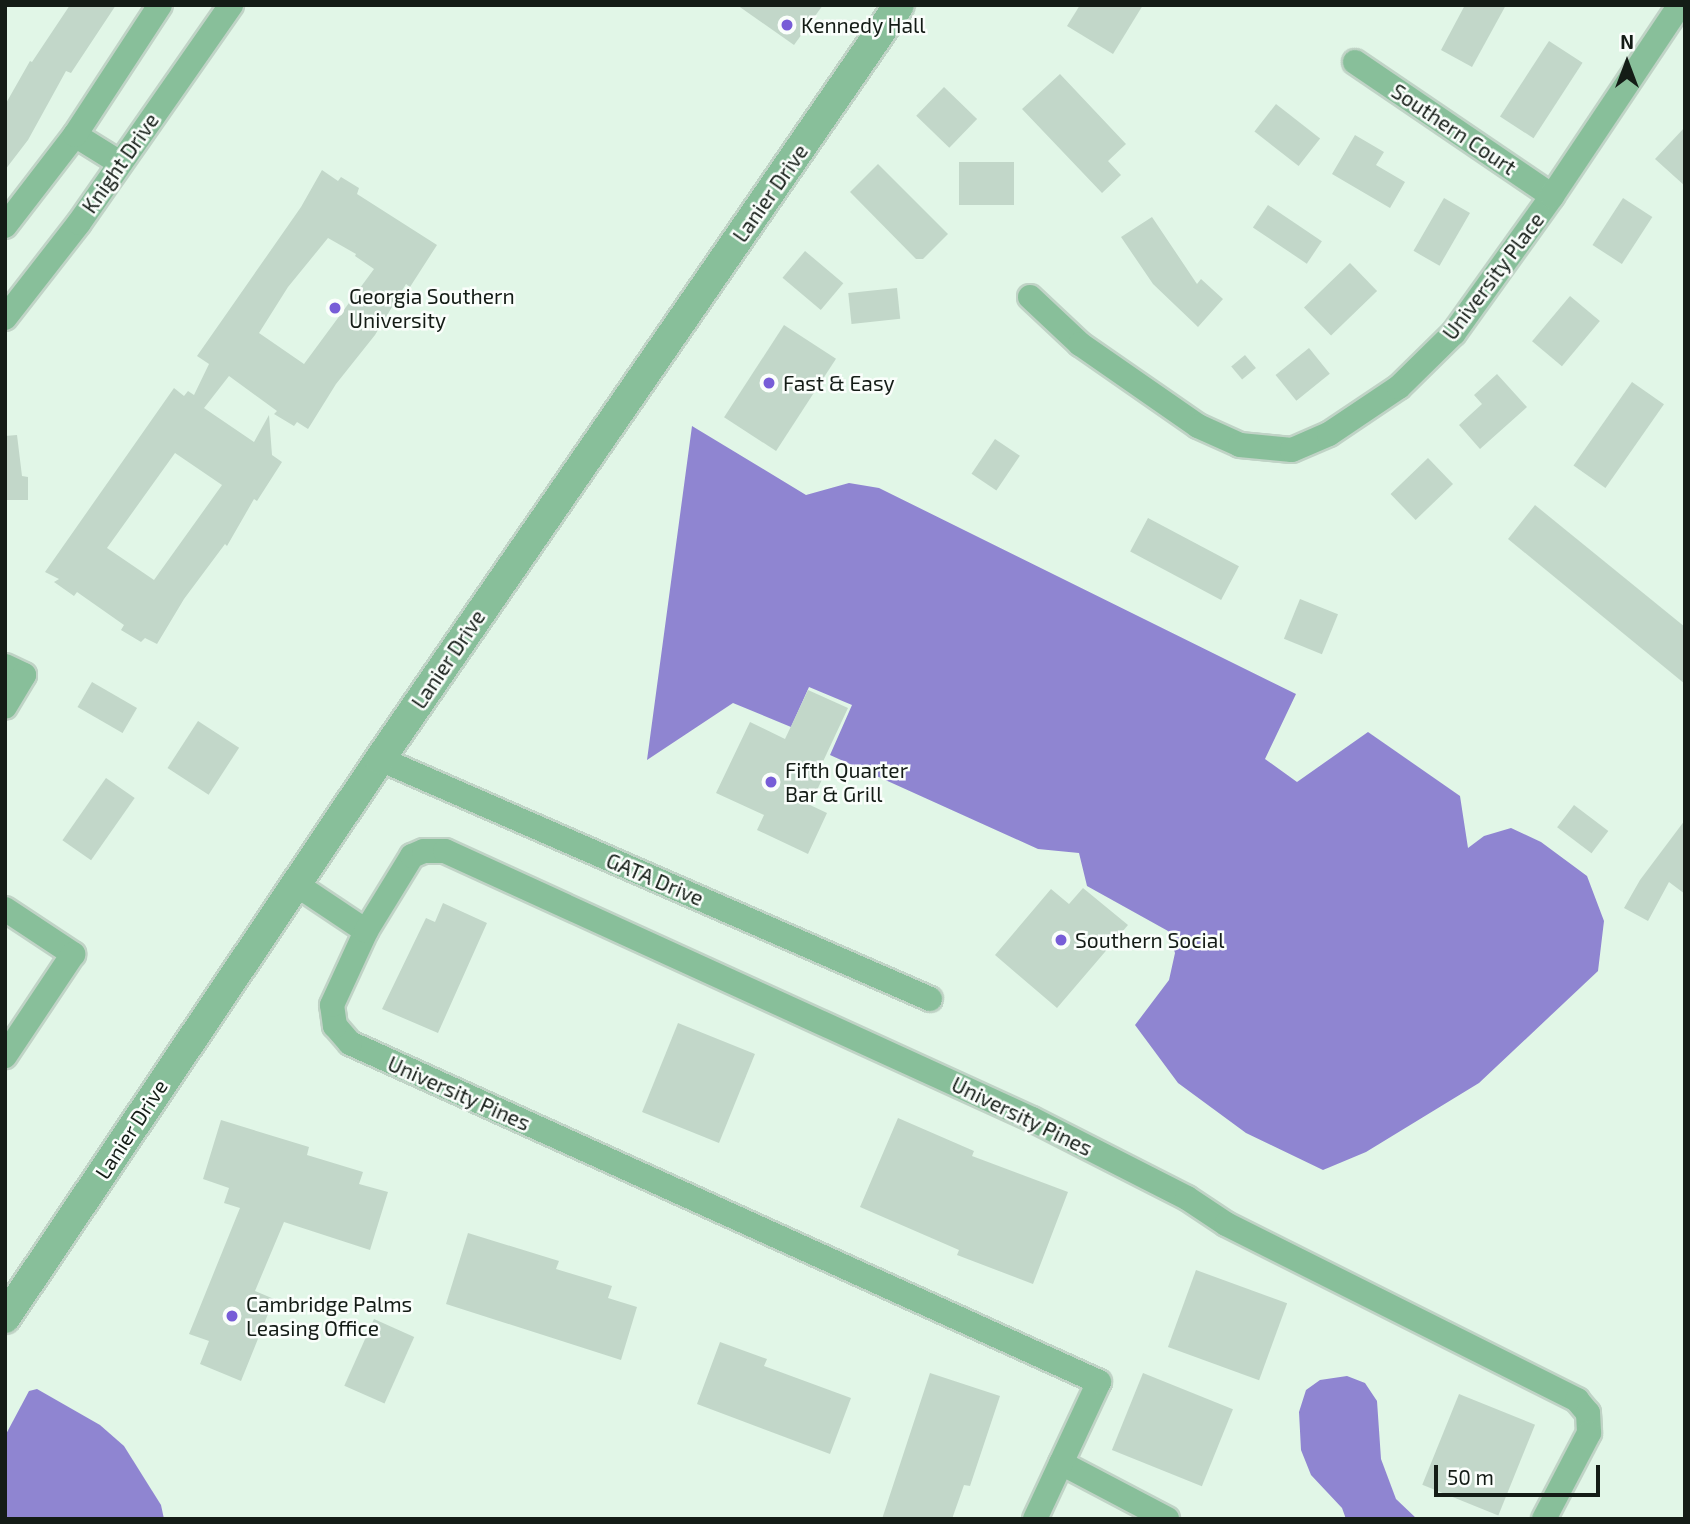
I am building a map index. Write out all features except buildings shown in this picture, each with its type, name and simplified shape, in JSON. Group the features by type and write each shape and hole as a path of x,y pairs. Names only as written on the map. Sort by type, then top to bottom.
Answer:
{"street":[{"path":"5,226 75,135 160,5"},
{"name":"Lanier Drive","path":"6,1315 380,759 899,5"},
{"name":"University Place","path":"1030,297 1080,344 1198,426 1240,445 1292,450 1329,434 1399,387 1454,333 1552,196 1680,5"},
{"name":"Knight Drive","path":"5,318 79,223 220,9"},
{"name":"Southern Court","path":"1355,62 1552,196"},
{"path":"75,135 120,163"},
{"path":"5,666 24,676 5,707"},
{"name":"GATA Drive","path":"380,759 930,999"},
{"name":"University Pines","path":"1035,1519 1099,1382 350,1043 335,1026 332,1004 366,931 412,856 424,851 445,851 1032,1119 1187,1198 1226,1224 1577,1400 1588,1413 1589,1433 1544,1519"},
{"path":"297,885 366,931"},
{"path":"5,909 73,954 5,1056"},
{"path":"1061,1463 1167,1519"}],"shaded area":[{"path":"692,426 806,495 849,483 879,488 1296,694 1265,759 1297,782 1368,732 1460,796 1468,848 1484,836 1511,828 1541,842 1587,876 1604,921 1598,971 1479,1083 1366,1152 1323,1170 1246,1133 1178,1083 1135,1025 1169,980 1175,953 1168,931 1087,886 1079,853 1038,849 830,755 852,705 809,687 791,727 733,703 647,760"},
{"path":"1347,1376 1365,1383 1377,1401 1381,1459 1396,1499 1417,1519 1346,1519 1342,1508 1311,1475 1301,1450 1299,1412 1306,1390 1320,1380"},
{"path":"37,1389 100,1425 124,1446 161,1505 164,1519 5,1519 5,1436 29,1391"}],"place":[{"name":"Kennedy Hall","path":"787,25"},
{"name":"Georgia Southern University","path":"335,308"},
{"name":"Fast & Easy","path":"769,383"},
{"name":"Fifth Quarter Bar & Grill","path":"771,782"},
{"name":"Southern Social","path":"1061,940"},
{"name":"Cambridge Palms Leasing Office","path":"232,1316"}]}
